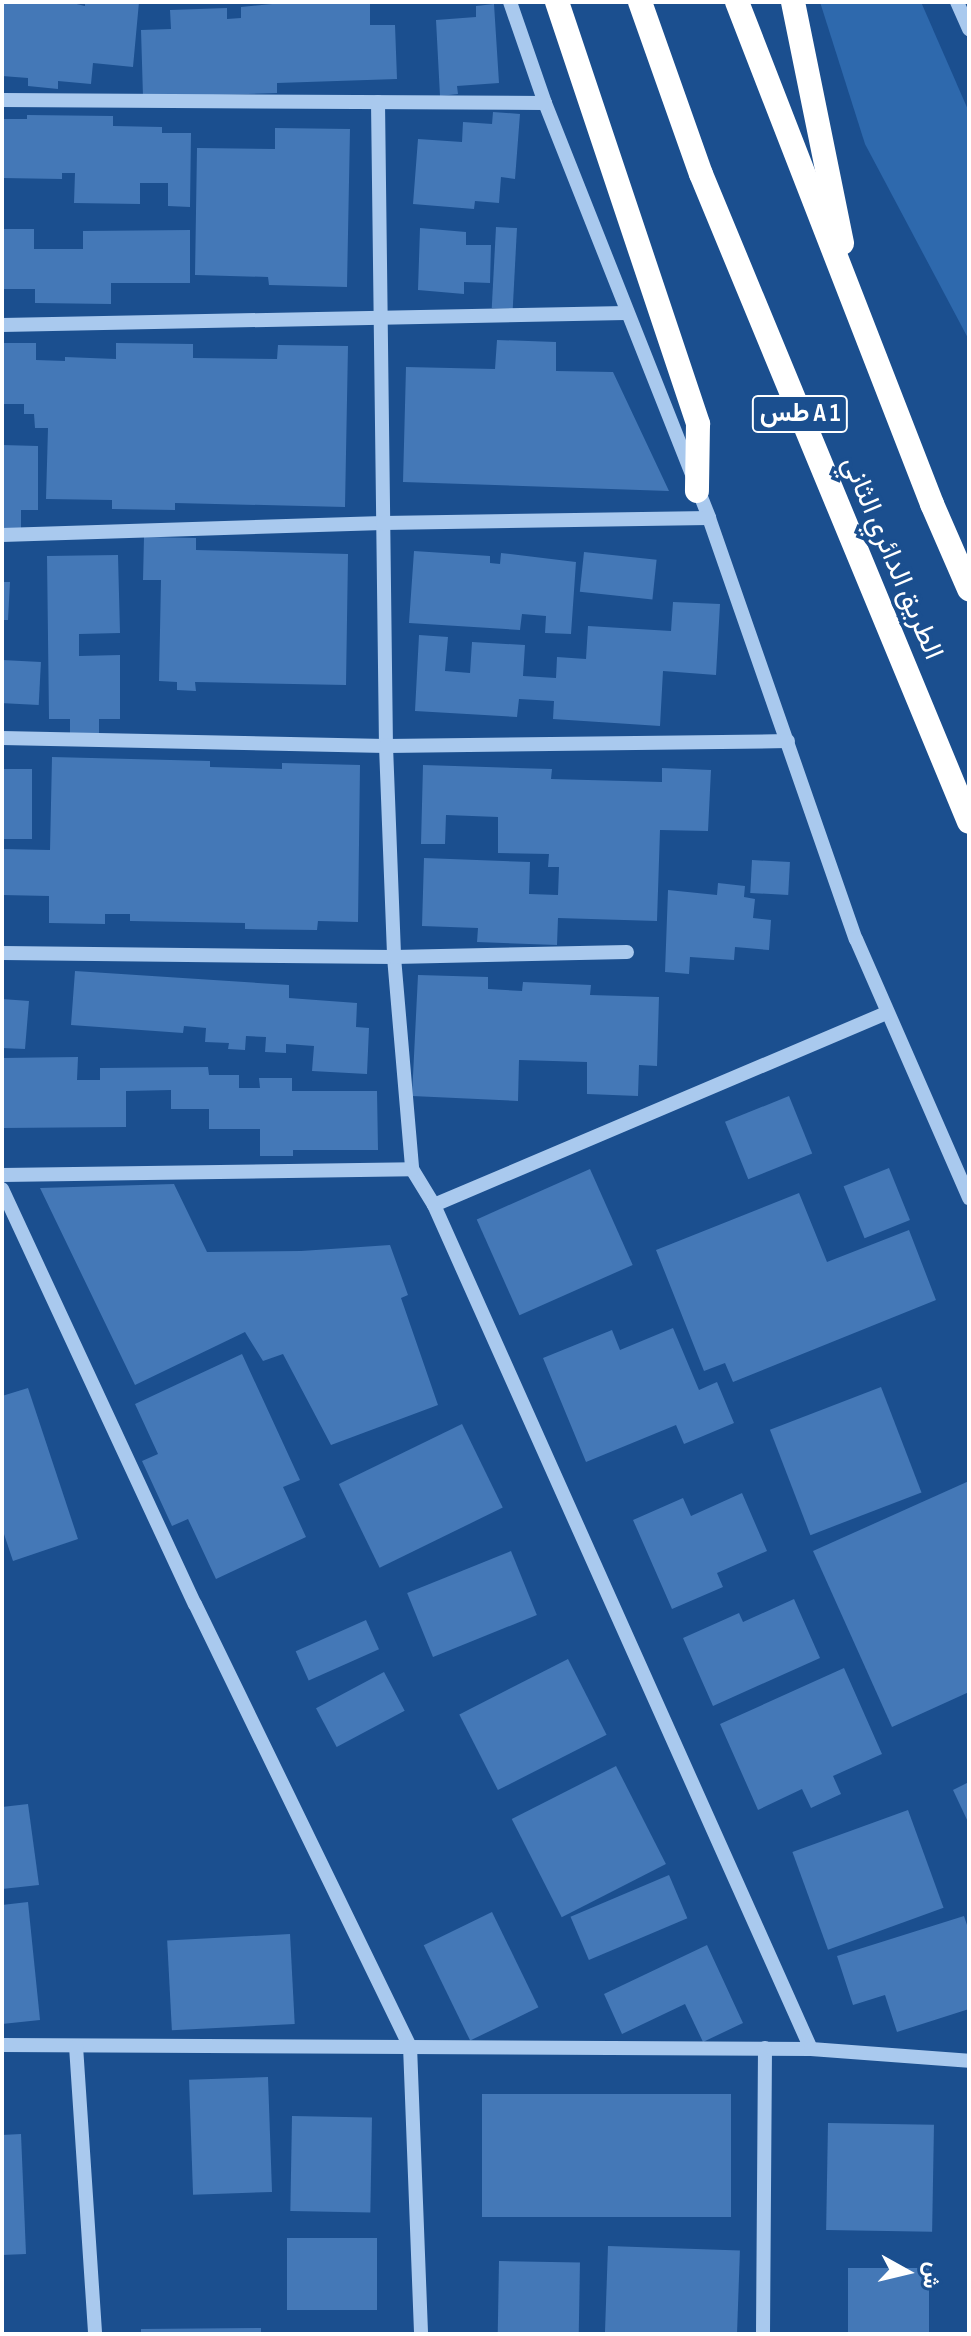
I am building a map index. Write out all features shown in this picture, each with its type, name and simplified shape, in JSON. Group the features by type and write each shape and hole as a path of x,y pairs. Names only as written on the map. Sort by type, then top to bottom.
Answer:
{"highway":[{"path":"557,2 698,424 697,491"},
{"name":"الطريق الدائري الثاني","path":"640,2 701,174 969,822"},
{"name":"الطريق الدائري الثاني","path":"737,2 969,589"},
{"path":"793,2 854,304"}],"street":[{"path":"510,2 545,103 709,518 856,939 969,1198"},
{"path":"957,2 969,29"},
{"path":"2,100 545,103"},
{"path":"378,102 386,746 394,957 412,1169 434,1205 811,2049"},
{"path":"2,325 626,313"},
{"path":"2,535 383,523 709,518"},
{"path":"2,738 386,746 788,741"},
{"path":"2,953 394,957 627,952"},
{"path":"434,1205 887,1013"},
{"path":"2,1175 412,1169"},
{"path":"2,1189 202,1619 410,2046 421,2334"},
{"path":"2,2045 765,2048 969,2061"},
{"path":"76,2046 95,2334"},
{"path":"763,2334 765,2048"}],"shaded area":[{"path":"820,2 921,2 969,112 969,340 865,144"}],"building":[{"path":"2,2 68,2 85,6 85,2 139,2 133,67 93,63 91,84 58,81 58,89 28,86 28,78 2,76"},
{"path":"293,2 370,2 370,25 395,25 397,79 277,83 277,93 143,97 141,30 171,29 170,10 227,8 227,19 241,18 241,7"},
{"path":"494,4 499,83 457,86 458,94 440,96 436,20 476,17 476,6"},
{"path":"493,112 520,114 515,179 501,177 499,203 475,201 474,209 413,204 418,139 462,142 463,122 492,124"},
{"path":"27,115 113,116 113,126 162,127 162,133 191,133 190,207 168,206 168,183 140,183 140,204 74,203 75,173 62,173 62,179 2,178 2,119 27,119"},
{"path":"275,128 350,129 347,287 269,285 268,277 195,275 197,148 275,149"},
{"path":"496,227 517,228 513,309 492,308"},
{"path":"420,228 466,232 466,245 491,245 490,283 464,282 464,294 418,290"},
{"path":"2,229 34,229 34,249 83,249 83,231 190,230 190,283 111,283 111,304 35,303 35,289 2,289"},
{"path":"497,340 556,342 556,371 613,372 669,491 403,482 406,367 495,369"},
{"path":"2,343 36,343 36,360 65,361 65,357 116,359 116,343 193,344 193,358 277,359 278,345 348,346 345,507 175,503 175,510 112,509 112,500 46,499 48,428 35,428 34,414 24,414 24,404 2,404"},
{"path":"2,445 38,446 38,510 21,510 21,531 2,531"},
{"path":"144,537 196,538 196,550 348,554 346,685 195,682 196,691 177,690 177,682 159,681 161,580 143,580"},
{"path":"414,551 490,556 490,563 500,564 501,553 576,562 571,634 545,633 546,616 522,614 520,630 409,623"},
{"path":"584,552 657,560 652,599 580,592"},
{"path":"118,555 120,633 79,634 79,656 120,655 120,719 99,719 99,734 70,735 70,719 49,719 47,556"},
{"path":"2,582 10,582 8,620 2,620"},
{"path":"673,602 720,604 716,675 663,671 660,726 553,719 554,701 519,699 517,717 415,711 419,635 448,637 445,671 470,673 472,642 525,645 523,676 556,678 557,657 586,659 588,626 671,631"},
{"path":"2,660 41,662 39,705 2,703"},
{"path":"52,757 210,761 210,767 282,769 282,763 360,765 358,922 318,921 317,930 245,929 245,923 130,921 130,914 105,914 105,924 49,923 49,896 2,895 2,849 50,850"},
{"path":"423,765 552,769 551,779 662,782 662,768 711,770 708,831 660,830 657,921 558,918 557,945 477,942 478,928 422,926 424,858 530,862 529,894 558,895 559,867 548,867 549,854 498,853 498,817 446,815 445,844 421,844"},
{"path":"2,769 32,769 32,839 2,839"},
{"path":"752,860 790,862 788,895 750,893"},
{"path":"718,883 745,886 744,897 755,899 753,918 771,920 769,950 735,947 734,960 690,957 689,974 665,972 668,890 717,895"},
{"path":"75,971 289,985 289,998 357,1003 356,1027 369,1028 367,1074 312,1071 314,1046 286,1044 286,1053 265,1052 266,1037 246,1036 245,1050 228,1049 229,1043 205,1042 206,1028 184,1026 183,1033 71,1025"},
{"path":"418,975 488,977 488,989 522,991 523,982 591,985 590,995 659,997 657,1066 639,1065 638,1096 587,1094 587,1062 519,1060 518,1101 412,1096"},
{"path":"2,999 29,1001 25,1049 2,1048"},
{"path":"78,1057 77,1080 100,1080 100,1068 208,1067 209,1075 239,1075 239,1088 260,1088 259,1078 292,1078 292,1091 377,1091 378,1150 293,1150 293,1156 260,1156 260,1129 209,1129 209,1109 171,1109 171,1090 126,1091 126,1127 2,1128 2,1058"},
{"path":"789,1096 812,1153 748,1179 725,1122"},
{"path":"889,1168 910,1220 865,1238 844,1186"},
{"path":"590,1169 633,1265 519,1315 477,1219"},
{"path":"174,1184 207,1252 301,1251 390,1245 408,1295 401,1298 438,1405 331,1445 283,1354 263,1361 245,1332 135,1385 40,1188"},
{"path":"799,1193 827,1262 909,1230 936,1300 733,1382 725,1363 704,1371 656,1250"},
{"path":"673,1328 699,1390 717,1382 734,1423 684,1444 676,1425 586,1462 543,1358 612,1330 620,1350"},
{"path":"242,1354 300,1480 283,1487 306,1537 216,1579 188,1519 172,1526 142,1461 158,1454 135,1404"},
{"path":"881,1387 921,1492 810,1535 770,1430"},
{"path":"28,1388 78,1539 13,1561 2,1528 2,1396"},
{"path":"462,1424 503,1508 380,1568 339,1484"},
{"path":"969,1481 969,1692 892,1727 813,1551"},
{"path":"742,1493 767,1551 717,1573 723,1587 672,1609 633,1520 683,1498 691,1516"},
{"path":"511,1551 537,1615 433,1657 407,1593"},
{"path":"794,1599 820,1658 713,1706 683,1638 739,1613 743,1622"},
{"path":"366,1620 379,1649 309,1681 296,1651"},
{"path":"568,1659 607,1735 498,1790 459,1714"},
{"path":"844,1668 882,1754 833,1776 841,1794 811,1808 802,1789 758,1810 720,1724"},
{"path":"384,1672 405,1711 337,1747 316,1708"},
{"path":"616,1766 666,1864 562,1917 512,1819"},
{"path":"969,1782 969,1824 953,1790"},
{"path":"28,1804 39,1885 2,1889 2,1807"},
{"path":"908,1810 944,1908 828,1950 792,1852"},
{"path":"669,1875 687,1918 589,1960 571,1917"},
{"path":"28,1902 40,2020 2,2024 2,1905"},
{"path":"492,1912 538,2007 470,2041 424,1945"},
{"path":"964,1916 969,1931 969,2009 897,2032 885,1995 853,2005 837,1956"},
{"path":"290,1934 295,2024 172,2030 167,1940"},
{"path":"707,1945 743,2023 703,2042 685,2004 622,2034 604,1994"},
{"path":"268,2077 272,2192 193,2195 189,2080"},
{"path":"482,2094 731,2094 731,2217 482,2217"},
{"path":"292,2116 372,2117 370,2212 290,2211"},
{"path":"828,2123 934,2125 932,2232 826,2230"},
{"path":"21,2134 26,2254 2,2255 2,2135"},
{"path":"287,2238 377,2238 377,2310 287,2310"},
{"path":"608,2246 740,2251 737,2334 605,2334"},
{"path":"499,2261 580,2262 579,2334 498,2334"},
{"path":"848,2268 929,2268 929,2334 848,2334"},
{"path":"261,2328 261,2334 141,2334 141,2329"}]}
